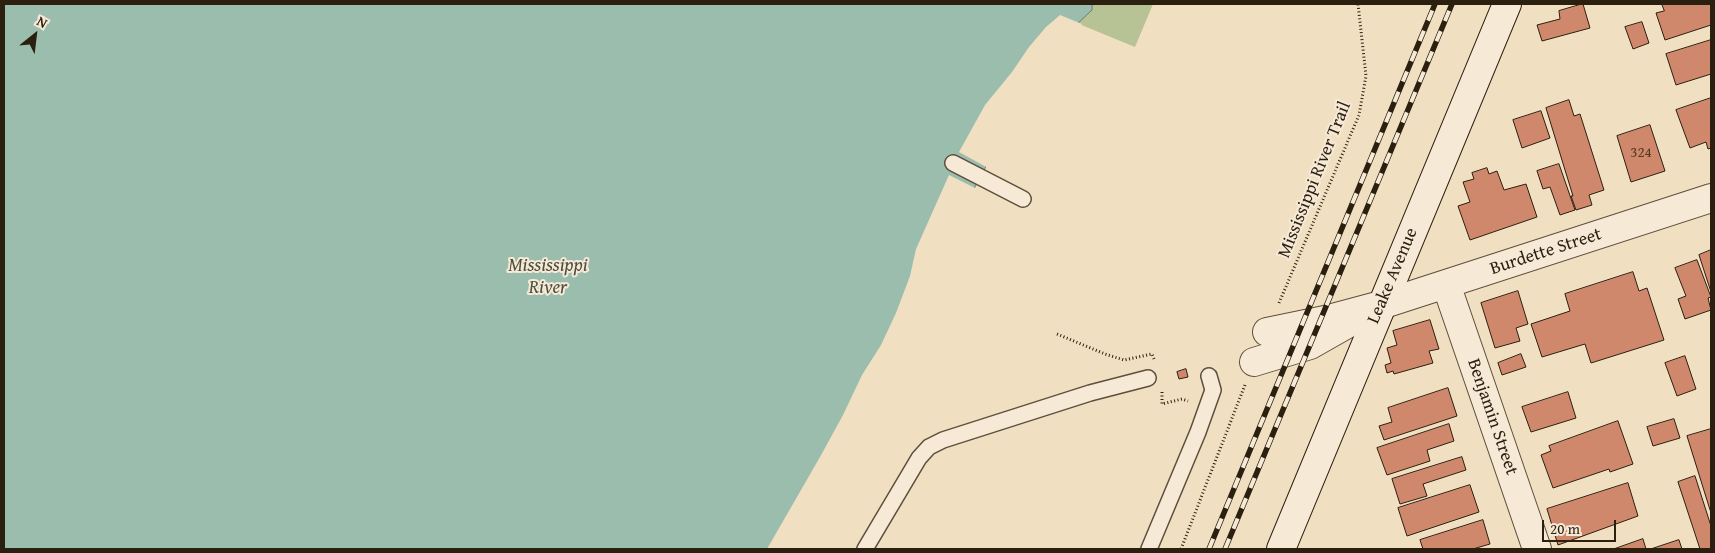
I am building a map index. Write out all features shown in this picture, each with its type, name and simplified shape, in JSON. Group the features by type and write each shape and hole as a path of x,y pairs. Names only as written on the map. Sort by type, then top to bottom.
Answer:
{"street":[{"name":"Leake Avenue","path":"1281,549 1507,4"},
{"name":"Burdette Street","path":"1382,305 1711,198"},
{"name":"Benjamin Street","path":"1446,284 1537,549"},
{"path":"1267,332 1325,320 1382,305"},
{"path":"1254,362 1310,345 1382,305"}],"lane":[{"path":"952,163 1023,199"},
{"path":"1149,549 1198,432 1213,390 1209,376"},
{"path":"865,549 918,458 929,447 943,440 1090,393 1148,378"}],"path":[{"name":"Mississippi River Trail","path":"1267,332 1359,115 1366,76 1358,4"},
{"path":"1057,334 1124,360 1152,354 1155,362"},
{"path":"1180,549 1254,362"},
{"path":"1162,392 1162,404"}],"shaded area":[{"path":"1059,4 1153,4 1135,47 1079,24"}],"water":[{"name":"Mississippi River","path":"4,4 1092,4 1092,10 1058,42 1020,103 961,213 800,549 4,549"}],"pier":[{"path":"1060,15 1082,24 1060,44 1022,104 988,168 959,152 985,105 1012,72 1029,47 1046,27"},
{"path":"949,175 977,189 964,214 937,291 879,415 803,549 767,549 843,415 862,375 881,345 910,276 916,249"}],"building":[{"path":"1583,4 1590,28 1542,41 1537,25 1560,19 1559,11"},
{"path":"1662,4 1711,4 1711,25 1665,40 1656,13 1664,11"},
{"path":"1642,22 1649,43 1633,49 1625,27"},
{"path":"1711,40 1711,74 1676,85 1666,54"},
{"path":"1711,98 1711,148 1708,149 1706,142 1690,148 1676,110"},
{"path":"1569,100 1574,116 1580,114 1604,190 1589,195 1592,205 1576,210 1546,108"},
{"path":"1541,111 1550,138 1522,148 1513,120"},
{"path":"1650,125 1665,171 1631,182 1617,136"},
{"path":"1559,164 1575,210 1560,215 1550,187 1543,189 1537,171"},
{"path":"1487,168 1489,174 1497,171 1504,190 1526,184 1537,217 1470,240 1458,206 1470,202 1463,182 1474,179 1472,173"},
{"path":"1711,250 1711,292 1699,255"},
{"path":"1697,260 1711,297 1708,298 1711,310 1685,319 1678,299 1686,296 1675,268"},
{"path":"1633,272 1639,291 1647,288 1664,340 1591,363 1585,344 1542,357 1531,324 1570,311 1565,294"},
{"path":"1518,291 1528,324 1516,328 1520,341 1495,348 1481,303"},
{"path":"1430,320 1439,349 1429,351 1433,363 1394,374 1393,371 1387,373 1385,365 1391,363 1387,348 1397,345 1393,331"},
{"path":"1521,354 1526,367 1502,375 1498,363"},
{"path":"1685,356 1696,389 1677,396 1665,363"},
{"path":"1186,369 1188,377 1179,379 1177,372"},
{"path":"1448,388 1457,416 1384,440 1379,426 1392,422 1388,408"},
{"path":"1568,392 1576,418 1531,432 1522,407"},
{"path":"1674,419 1680,438 1653,446 1647,427"},
{"path":"1618,421 1633,464 1610,472 1609,469 1553,488 1541,455 1551,451 1549,446"},
{"path":"1449,424 1454,441 1427,450 1430,461 1387,475 1377,448"},
{"path":"1711,429 1711,513 1687,436"},
{"path":"1462,457 1466,470 1423,484 1427,496 1400,504 1392,479"},
{"path":"1695,476 1711,526 1711,549 1700,549 1678,482"},
{"path":"1628,483 1638,516 1558,545 1547,509"},
{"path":"1470,485 1479,512 1407,536 1398,508"},
{"path":"1483,520 1490,544 1473,549 1423,549 1420,540"},
{"path":"1643,539 1646,549 1614,549"},
{"path":"1679,540 1682,549 1651,549"}],"railway":[{"path":"1209,549 1435,4"},
{"path":"1225,549 1452,4"}]}
